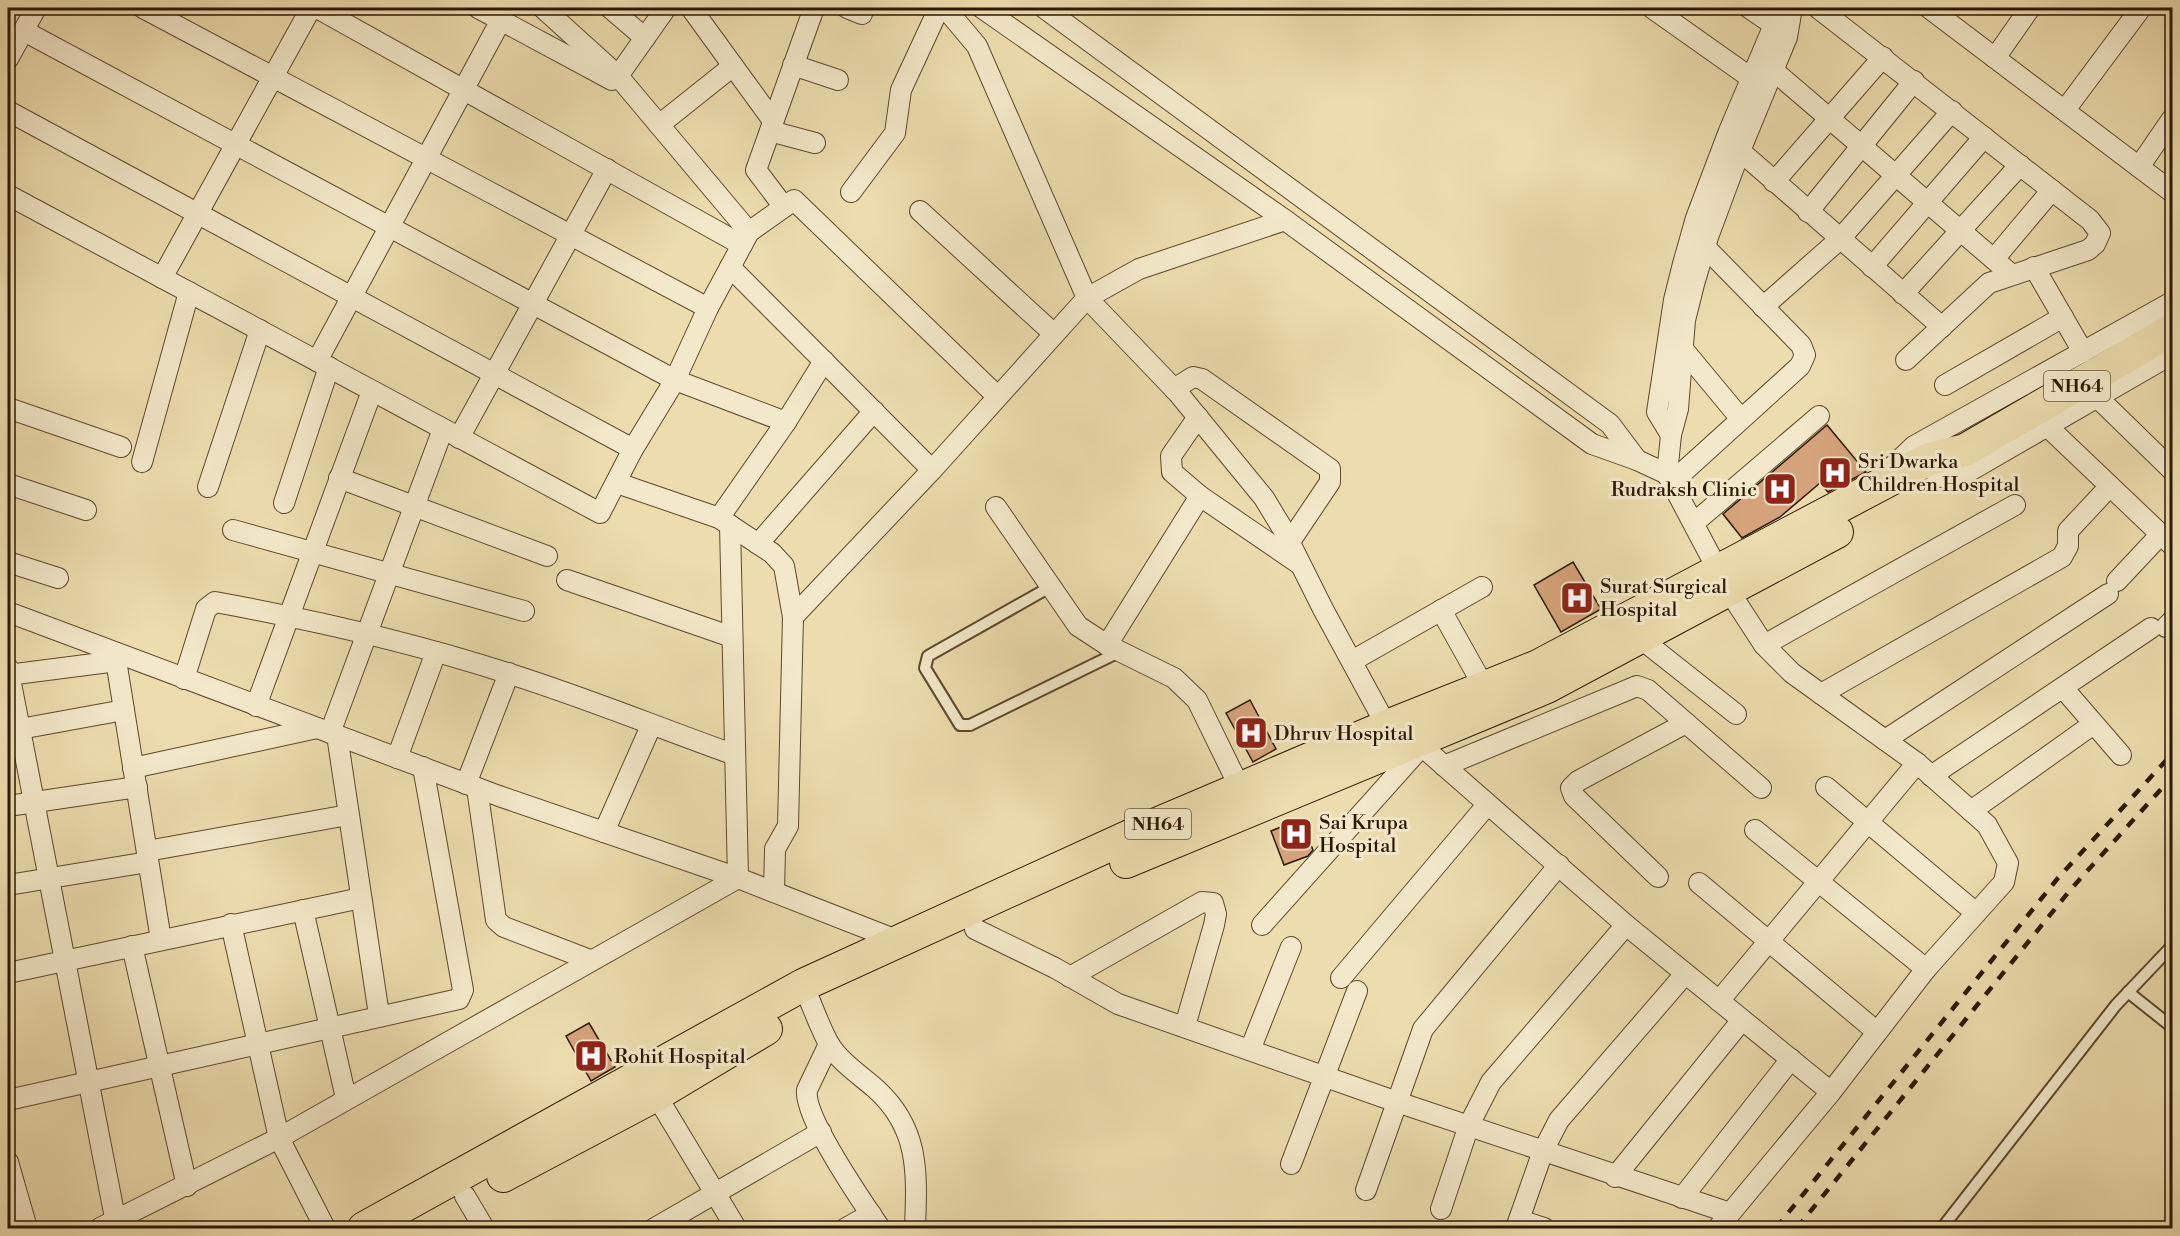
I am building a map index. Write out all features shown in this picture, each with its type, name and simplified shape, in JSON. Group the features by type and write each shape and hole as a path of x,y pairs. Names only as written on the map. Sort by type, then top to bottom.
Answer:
{"main road":[{"name":"NH64","path":"364,1228 807,994 899,941 1240,788 1406,741 1484,687 1538,666 1937,477 1973,446 2172,330"},
{"name":"NH64","path":"407,1228 656,1095 807,994 975,929 1406,741 1547,687 1640,638 1723,580 1860,498 1929,459 1973,446"}],"street":[{"path":"8,59 35,8"},
{"path":"143,8 708,308"},
{"path":"162,278 311,8"},
{"path":"317,8 607,169 746,239"},
{"path":"478,8 625,83"},
{"path":"543,8 625,83 746,239"},
{"path":"610,8 645,38"},
{"path":"625,83 645,38 666,8"},
{"path":"691,8 733,66 771,126 815,143"},
{"path":"784,207 756,170 814,8"},
{"path":"851,192 895,133 901,90 939,8"},
{"path":"945,8 977,46 1087,298 1174,389 1264,498 1352,661 1406,741 1444,766 1626,925 1831,1092"},
{"path":"975,929 1070,976 1118,1004 1615,1177 1682,1198 1724,1221 1831,1092 1926,969 2004,882 2008,863 1987,825 1924,770 1792,673 1764,645 1723,580 1669,479 1637,460 1592,444 1285,220 982,8"},
{"path":"1044,8 1610,423 1637,460"},
{"path":"1652,8 1751,78"},
{"path":"1749,8 1773,25"},
{"path":"1671,435 1657,412 1674,300 1696,218 1773,25 1784,8"},
{"path":"1669,479 1671,435 1678,409 1685,320 1705,247 1740,151 1787,37 1792,8"},
{"path":"1818,8 2052,190 2096,226 2100,233 2099,239 2088,250 2011,274 1980,290 1906,360"},
{"path":"1931,8 2172,192"},
{"path":"1995,58 2030,8"},
{"path":"2064,110 2141,8"},
{"path":"284,503 323,364 352,297 501,20"},
{"path":"24,31 675,380 786,422"},
{"path":"1774,182 1883,57"},
{"path":"794,65 838,80"},
{"path":"659,125 733,66"},
{"path":"1774,71 2011,274"},
{"path":"1808,212 1914,81"},
{"path":"8,111 633,449"},
{"path":"1763,307 1840,239 1952,111"},
{"path":"2139,167 2172,119"},
{"path":"1872,267 1984,137"},
{"path":"1740,151 1942,327"},
{"path":"1904,294 2019,165"},
{"path":"379,1015 348,815 328,732 414,506 451,433 494,374 607,169"},
{"path":"1994,259 2052,190"},
{"path":"8,195 600,513 633,449 675,380 708,308 746,239 794,200 997,396"},
{"path":"920,211 1054,334"},
{"path":"793,617 933,470 1087,298 1139,269 1285,220"},
{"path":"1669,479 1742,419 1800,366 1805,356 1801,345 1705,247"},
{"path":"730,267 933,470"},
{"path":"2034,267 2083,351"},
{"path":"142,462 189,292"},
{"path":"1860,498 1914,446 2172,302"},
{"path":"1945,385 2063,317"},
{"path":"208,488 260,330"},
{"path":"1682,348 1742,419"},
{"path":"1937,477 1961,476 2172,354"},
{"path":"738,878 732,637 724,522 824,361"},
{"path":"1174,389 1193,377 1202,380 1330,469 1330,482 1289,543"},
{"path":"256,706 372,391"},
{"path":"2098,398 2172,470"},
{"path":"8,408 122,447"},
{"path":"758,544 874,411"},
{"path":"1694,523 1819,416"},
{"path":"1198,417 1174,451 1170,466 1177,477 1200,496 1301,565"},
{"path":"1885,740 2113,587 2167,539 2048,427"},
{"path":"339,478 547,556"},
{"path":"617,483 724,522 772,553 784,566 793,617 788,825 775,849 774,892"},
{"path":"8,484 86,510"},
{"path":"1821,694 2062,557 2068,546 2068,531 2110,486"},
{"path":"1114,648 1200,496"},
{"path":"1764,645 2015,505"},
{"path":"996,507 1078,626 1114,648 1173,678 1197,700 1240,788"},
{"path":"232,530 524,611"},
{"path":"8,562 58,578"},
{"path":"567,580 732,637"},
{"path":"1352,661 1482,587"},
{"path":"184,679 202,619 210,604 215,602 288,615 436,652 509,674 735,755"},
{"path":"1441,610 1484,687"},
{"path":"8,612 116,657 184,679 472,786 738,878 899,941"},
{"path":"1719,1001 1868,822 1924,770 2063,688 2163,625"},
{"path":"1640,638 1736,714"},
{"path":"397,758 436,652"},
{"path":"116,657 8,673 14,730 34,802 87,1082 111,1227 279,1138 738,878"},
{"path":"116,657 160,940"},
{"path":"509,674 472,786 496,920 504,927 590,960"},
{"path":"1444,766 1632,686 1648,690 1761,788"},
{"path":"2063,688 2092,725 2121,755"},
{"path":"14,730 124,710"},
{"path":"1658,876 1574,796 1571,788 1578,781 1686,723"},
{"path":"1971,811 2092,725"},
{"path":"604,832 651,726"},
{"path":"8,806 34,802 328,732"},
{"path":"1263,925 1406,741"},
{"path":"8,1100 379,1015 459,999 462,993 423,767"},
{"path":"1826,787 1976,913"},
{"path":"1341,978 1487,805"},
{"path":"8,885 49,879 348,815"},
{"path":"1755,830 1926,969"},
{"path":"1366,1190 1423,1029 1559,865"},
{"path":"1699,883 1876,1031"},
{"path":"8,974 231,924 361,898"},
{"path":"1070,976 1202,902 1213,903 1216,914 1212,932 1185,1026"},
{"path":"303,910 346,1098"},
{"path":"231,924 279,1138 325,1228"},
{"path":"1442,1209 1469,1125 1504,1065 1626,925"},
{"path":"132,946 187,1186"},
{"path":"1250,1050 1291,947"},
{"path":"1544,1228 1517,1225 1543,1151 1564,1112 1685,974"},
{"path":"1291,1164 1357,991"},
{"path":"807,994 829,1044 840,1057 888,1100 907,1130 917,1166 915,1228"},
{"path":"1615,1177 1742,1020"},
{"path":"829,1044 807,1090 806,1098 821,1132 876,1221 846,1228"},
{"path":"1682,1198 1791,1059"},
{"path":"656,1095 736,1228"},
{"path":"655,1228 821,1132"},
{"path":"8,1167 27,1228"},
{"path":"465,1196 484,1228"}],"lane":[{"path":"1050,587 928,656 925,668 960,725 970,725 1114,648"},
{"path":"1942,1228 2128,992 2172,946"},
{"path":"2128,992 2172,1027"}],"building":[{"path":"1827,425 1866,472 1828,492 1820,483 1780,517 1742,538 1723,514"},
{"path":"1573,562 1601,609 1561,632 1534,585"},
{"path":"1250,700 1276,749 1253,762 1226,713"},
{"path":"1301,819 1313,850 1308,856 1284,865 1271,831"},
{"path":"589,1023 615,1067 591,1081 566,1036"}],"railway":[{"path":"1776,1228 2058,878 2172,754"},
{"path":"1797,1228 2071,889 2172,777"}],"place":[{"name":"Sri Dwarka Children Hospital","path":"1835,473"},
{"name":"Rudraksh Clinic","path":"1780,489"},
{"name":"Surat Surgical Hospital","path":"1577,598"},
{"name":"Dhruv Hospital","path":"1251,733"},
{"name":"Sai Krupa Hospital","path":"1296,834"},
{"name":"Rohit Hospital","path":"591,1056"}]}
